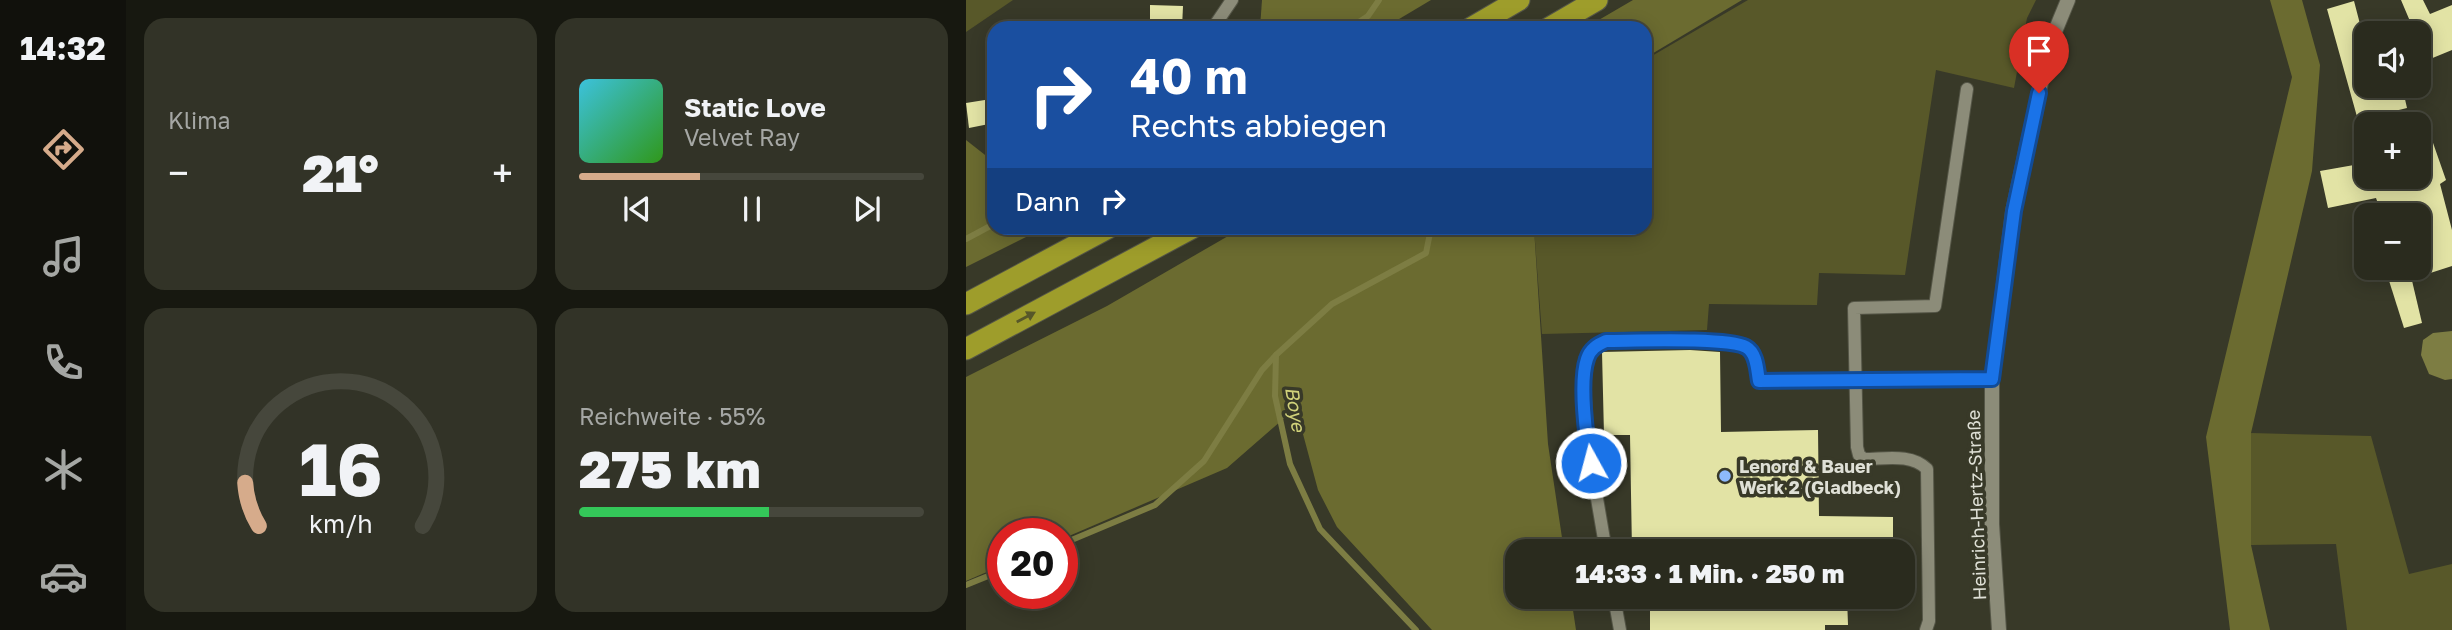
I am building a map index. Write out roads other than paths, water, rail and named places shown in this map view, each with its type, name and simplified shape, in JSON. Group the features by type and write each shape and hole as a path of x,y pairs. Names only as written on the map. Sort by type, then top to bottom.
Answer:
{"highway":[{"path":"1483,21 1520,0"},
{"path":"1561,21 1597,0"},
{"path":"966,304 1095,235"},
{"path":"966,349 1179,235"}],"street":[{"name":"Heinrich-Hertz-Straße","path":"1999,630 1992,524 1992,379 2014,211 2049,46 2068,0"},
{"path":"1759,381 1992,379"}],"lane":[{"path":"1218,21 1232,0"},
{"path":"1926,630 1929,621 1927,470 1920,462 1910,459 1864,459 1859,455 1854,380 1854,308 1935,306 1967,89"},
{"path":"1604,539 1587,440 1584,373 1587,357 1593,347 1606,341 1725,342 1745,346 1753,353 1759,381"},
{"path":"1616,609 1620,630"}],"waterway":[{"path":"1360,21 1368,16 1379,0"},
{"path":"966,239 987,228"},
{"name":"Boye","path":"1416,630 1320,529 1290,464 1275,396 1276,355 1332,304 1426,253 1430,235"},
{"path":"1078,537 1155,505 1204,461 1262,370 1276,355"},
{"path":"966,585 987,576"}],"place":[{"name":"Lenord & Bauer Werk 2 (Gladbeck)","path":"1725,476"}]}
